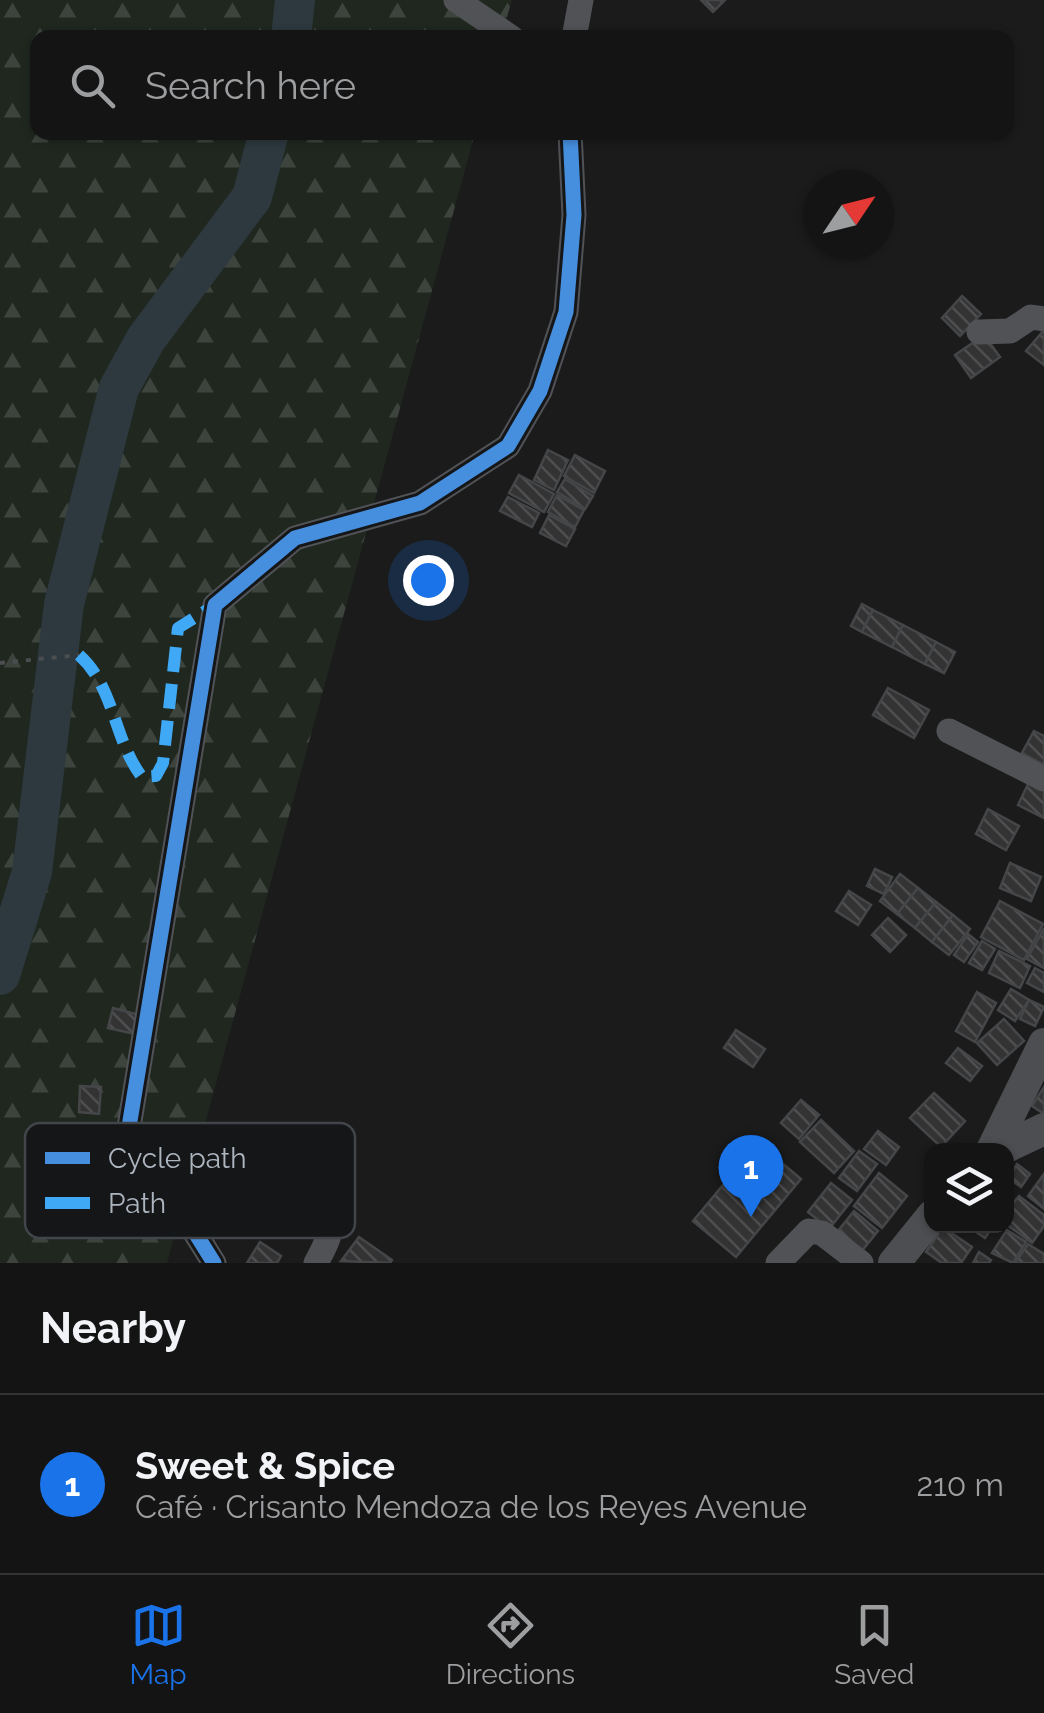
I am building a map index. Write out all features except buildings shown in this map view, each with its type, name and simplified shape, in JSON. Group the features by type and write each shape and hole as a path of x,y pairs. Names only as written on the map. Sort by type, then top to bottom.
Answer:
{"main road":[{"path":"995,1143 1044,1044"},
{"path":"1014,1143 1044,1129"},
{"path":"894,1263 924,1226"}],"street":[{"path":"456,0 500,30"},
{"path":"576,30 582,0"},
{"path":"131,1123 215,605 295,538 420,503 508,446 540,391 566,312 574,215 570,140"},
{"path":"979,332 1010,330 1031,318 1044,319"},
{"path":"949,731 1044,779"},
{"path":"778,1263 809,1230 822,1233 861,1263"},
{"path":"199,1238 214,1263"},
{"path":"316,1263 328,1238"}],"path":[{"path":"0,662 79,654"}],"green space":[{"path":"0,0 512,0 503,30 30,30 30,140 473,140 205,1123 25,1123 25,1238 174,1238 167,1263 0,1263"}],"waterway":[{"path":"292,30 295,0"},
{"path":"0,975 32,872 64,604 119,388 146,339 252,197 267,140"}],"marked path":[{"path":"79,655 100,682 132,762 142,777 156,776 163,763 178,628 215,605"}],"cycle path":[{"path":"130,1123 215,605 295,538 420,503 508,446 540,391 566,312 574,215 570,140"},
{"path":"198,1238 214,1263"}],"place":[{"name":"Sweet & Spice","path":"751,1217"}]}
